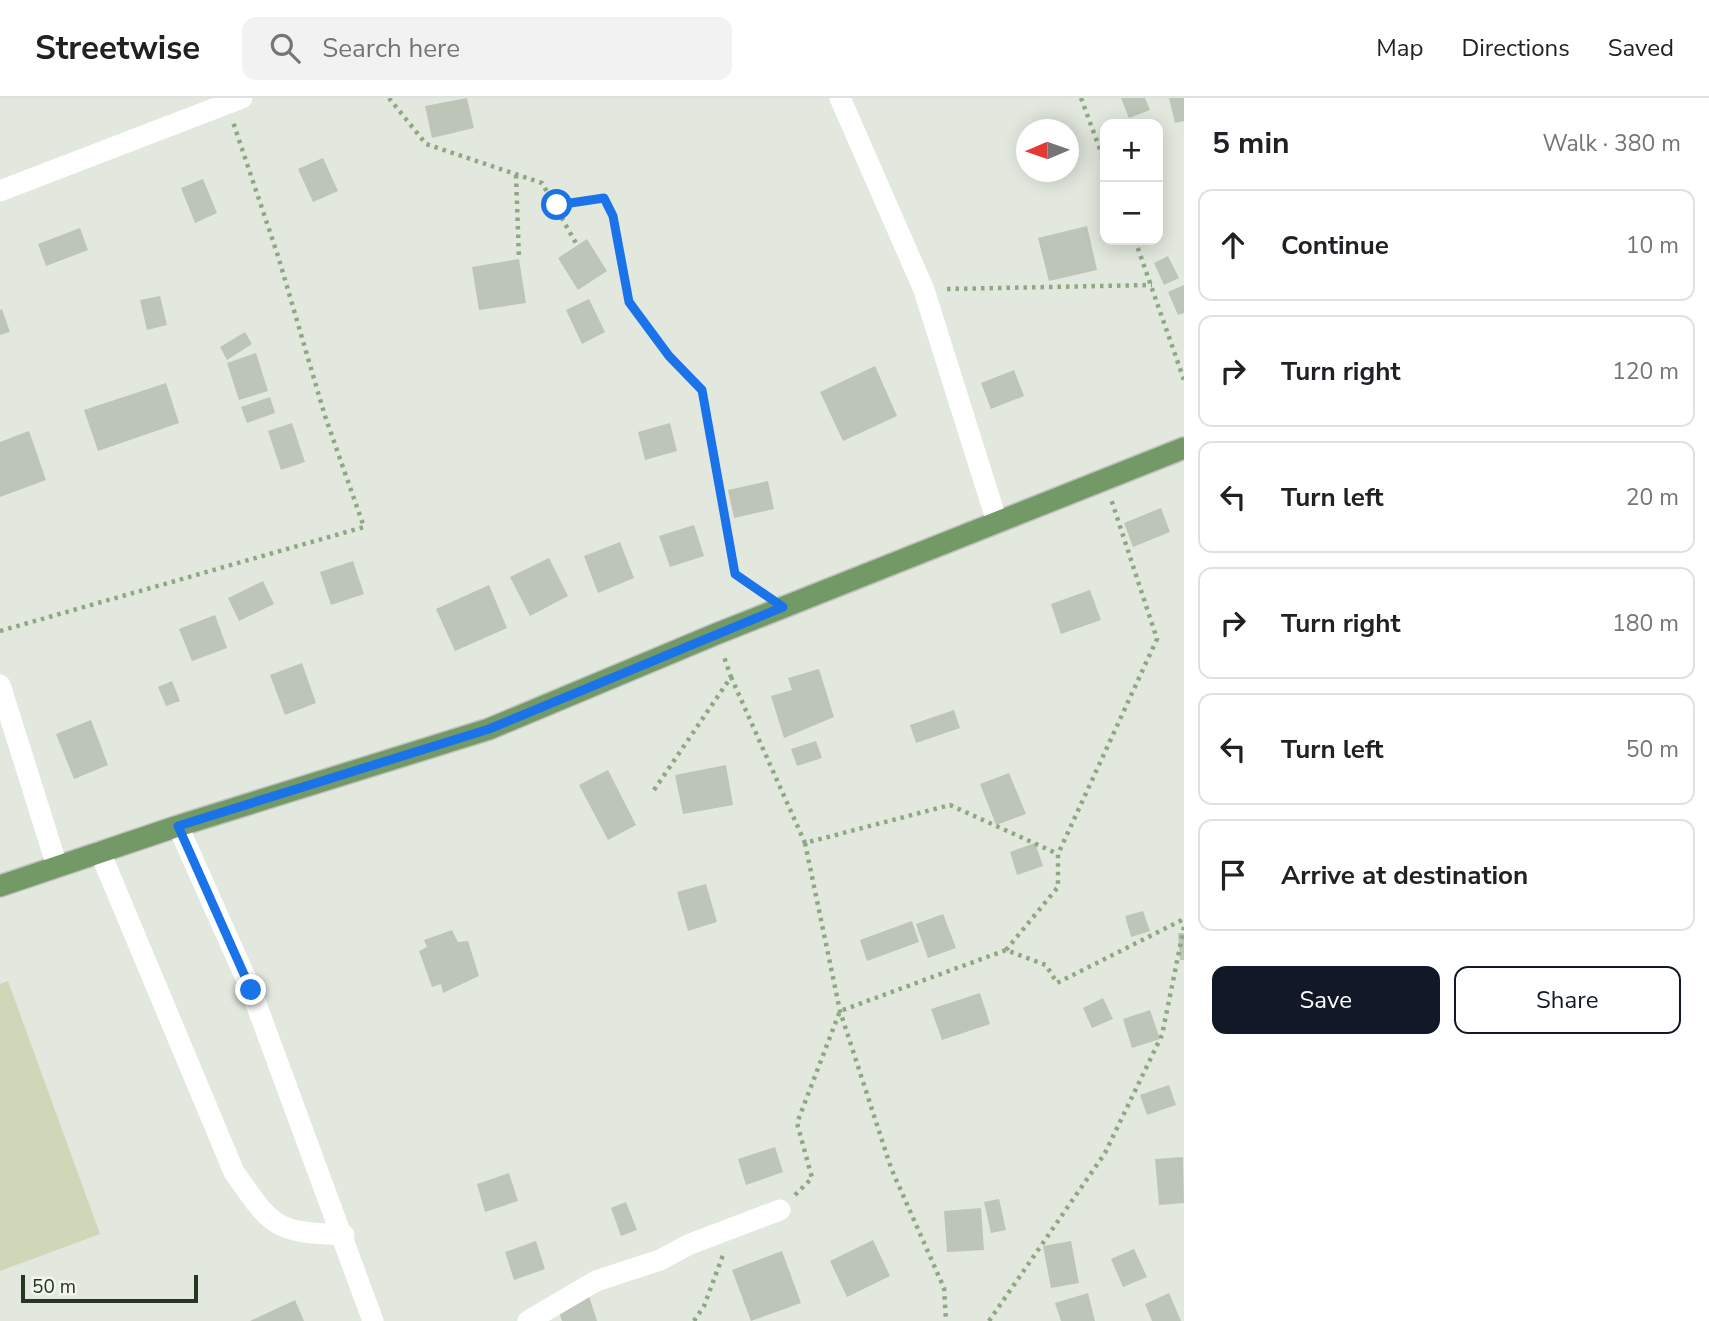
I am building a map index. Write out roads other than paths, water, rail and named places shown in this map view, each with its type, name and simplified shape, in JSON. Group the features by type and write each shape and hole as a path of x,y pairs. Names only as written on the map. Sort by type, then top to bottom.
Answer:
{"main road":[{"path":"0,886 178,826 489,729 716,634 1184,448"}],"street":[{"path":"840,98 924,290 996,522"},
{"path":"0,191 235,101"},
{"path":"0,685 57,866"},
{"path":"178,826 251,990 344,1235 373,1321"},
{"path":"100,852 234,1172 266,1217 296,1233 344,1235"},
{"path":"528,1321 596,1281 660,1260 691,1244 732,1231 780,1210"}]}
